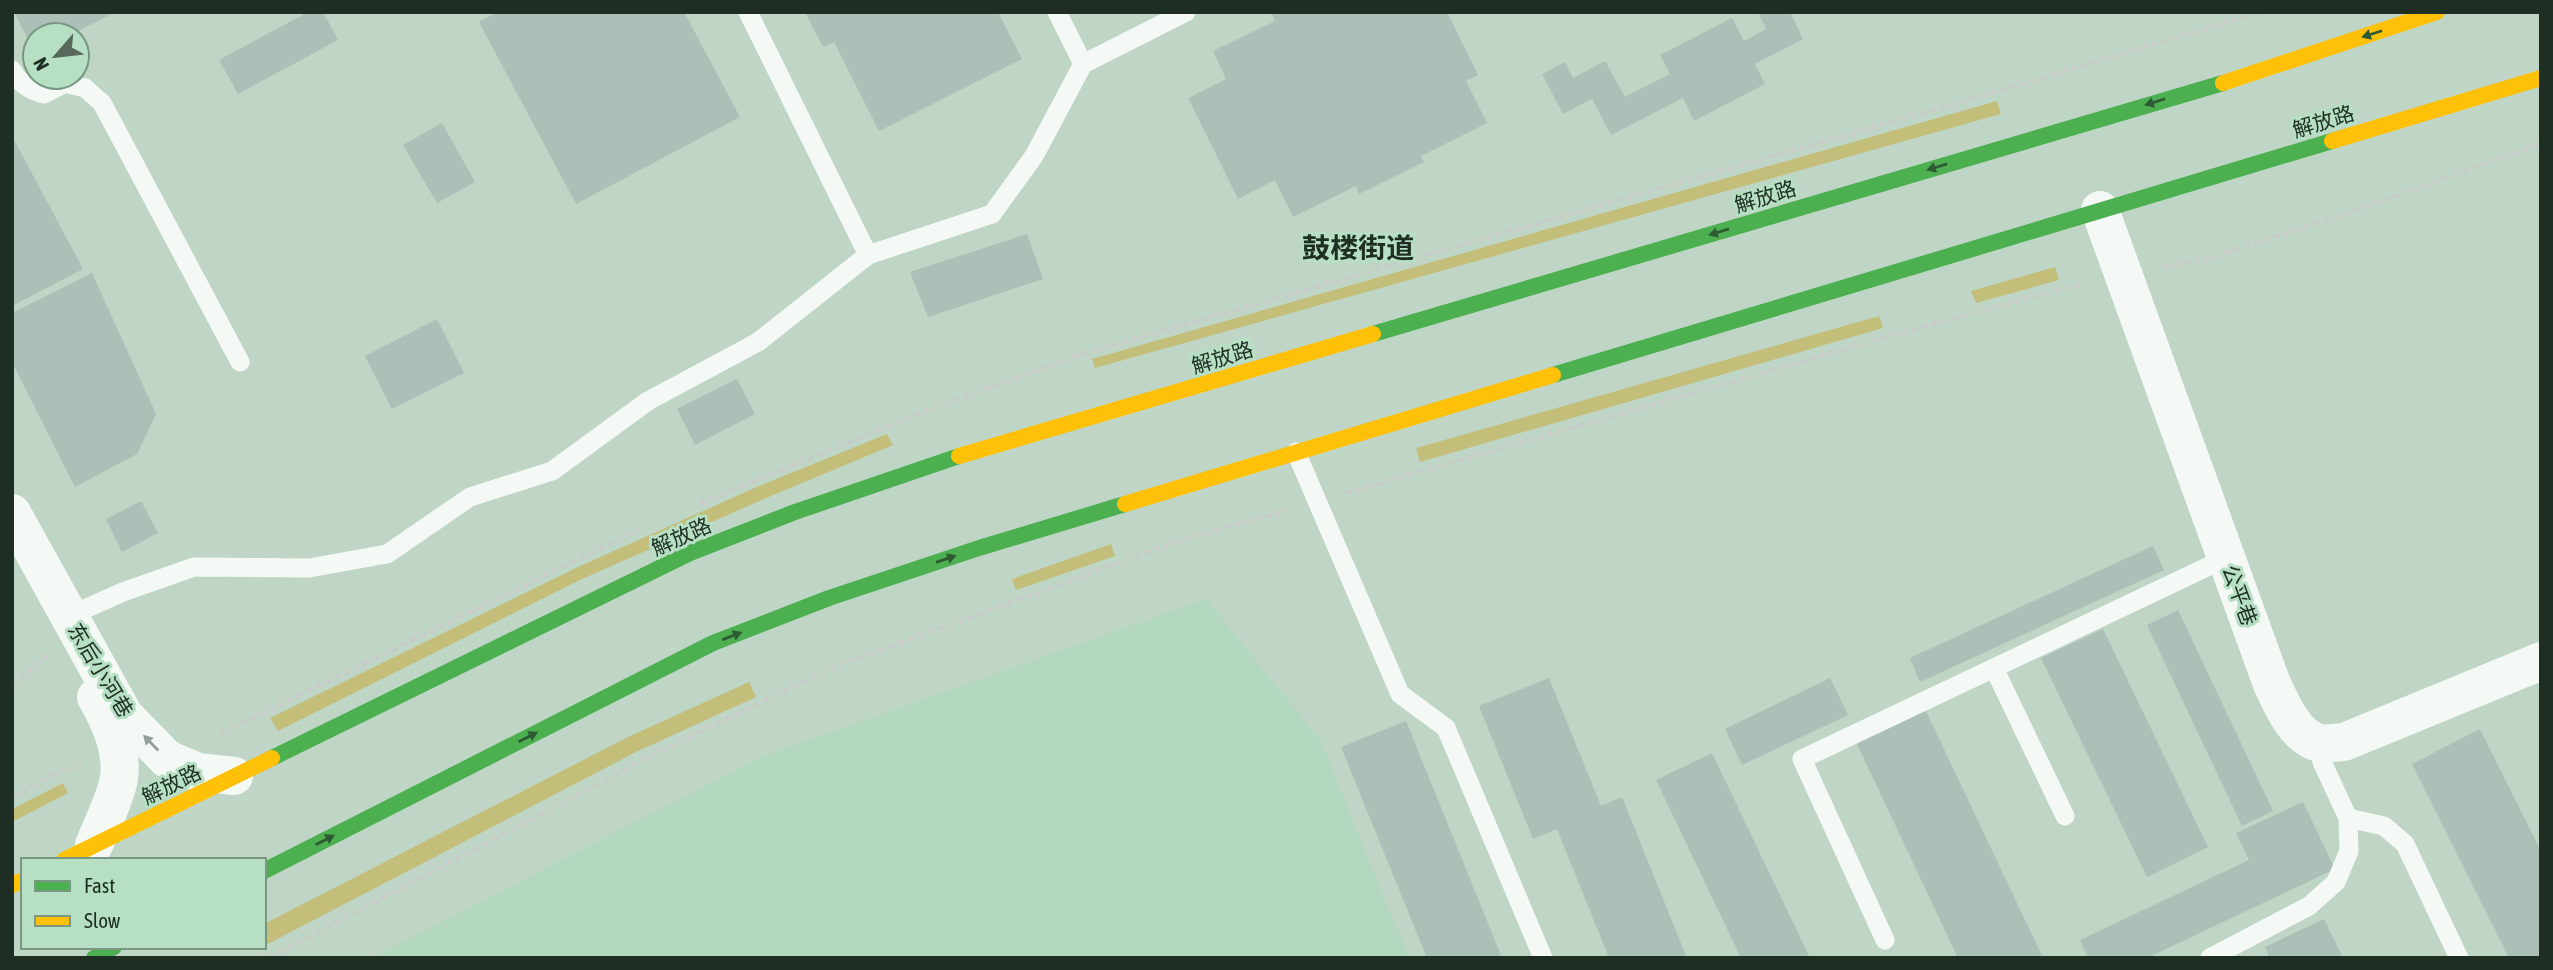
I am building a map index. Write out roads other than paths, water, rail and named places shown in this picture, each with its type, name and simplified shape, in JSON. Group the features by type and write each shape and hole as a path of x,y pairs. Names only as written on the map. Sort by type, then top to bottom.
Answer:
{"main road":[{"name":"解放路","path":"79,852 690,553 795,512 944,461 2216,85 2437,12"},
{"name":"解放路","path":"266,870 713,643 829,598 979,548 2541,78"},
{"path":"94,958 110,949"}],"street":[{"name":"公平巷","path":"2100,210 2272,684 2288,717 2302,733 2318,743"},
{"name":"东后小河巷","path":"12,513 61,634 124,715 167,759 198,772 234,776"},
{"name":"东后小河巷","path":"12,545 110,721 118,751 118,785 79,852"},
{"path":"2318,743 2344,742 2541,661"}],"lane":[{"path":"748,12 868,255"},
{"path":"1057,12 1083,64"},
{"path":"61,634 87,608 194,567 309,568 387,554 470,497 552,471 648,401 758,342 868,255 992,214 1034,156 1083,64 1186,12"},
{"path":"12,70 16,78 29,89 44,94 65,83 85,88 102,103 240,362"},
{"path":"1296,452 1400,694 1446,728 1543,958"},
{"path":"1885,940 1802,759 2226,558"},
{"path":"1994,668 2065,816"},
{"path":"2210,958 2309,906 2336,882 2348,851 2348,818 2322,762 2318,743"},
{"path":"2348,818 2384,826 2405,844 2459,958"},
{"path":"2244,940 2253,958"}],"district":[{"name":"鼓楼街道","path":"1358,248"}]}
